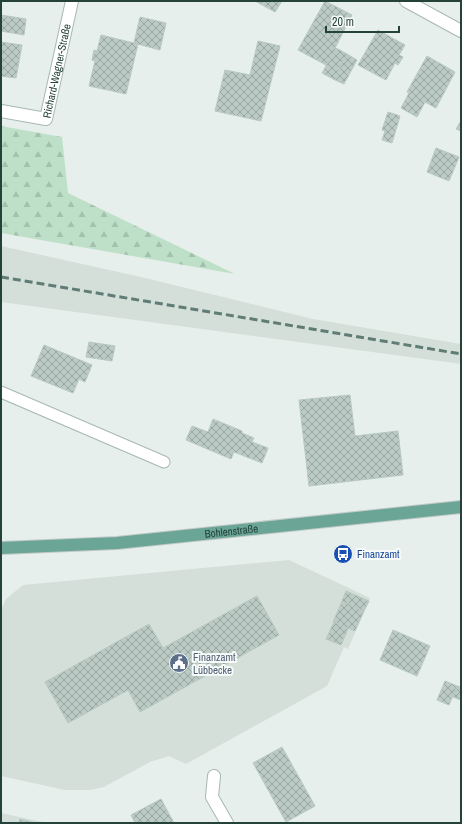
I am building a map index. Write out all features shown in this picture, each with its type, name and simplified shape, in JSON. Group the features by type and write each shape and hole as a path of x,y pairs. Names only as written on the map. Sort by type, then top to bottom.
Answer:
{"main road":[{"name":"Bohlenstraße","path":"1,548 117,543 276,525 356,519 461,507"}],"street":[{"name":"Richard-Wagner-Straße","path":"1,111 46,119 72,1"},
{"path":"406,1 461,31"},
{"path":"214,776 212,797 227,823"}],"lane":[{"path":"1,392 164,462"}],"shaded area":[{"path":"1,246 141,277 313,319 461,344 461,364 1,302"},
{"path":"289,560 370,598 348,649 344,647 327,686 186,764 169,756 150,762 104,787 90,790 65,790 1,776 1,610 6,599 23,585"},
{"path":"1,813 48,823 1,823"}],"green space":[{"path":"1,126 62,137 68,193 235,274 1,233"}],"building":[{"path":"255,1 282,1 275,12"},
{"path":"325,1 352,15 335,48 338,49 335,54 333,53 326,65 298,50"},
{"path":"1,15 26,19 24,35 1,31"},
{"path":"140,17 166,23 160,50 134,43"},
{"path":"378,30 405,45 399,55 403,57 398,65 395,63 386,80 358,65"},
{"path":"101,35 138,44 126,94 89,86 95,61 92,60 94,50 97,51"},
{"path":"258,41 280,46 261,121 215,111 225,70 250,75"},
{"path":"1,42 22,45 16,78 1,76"},
{"path":"338,49 347,54 335,80 322,73 333,53 335,54"},
{"path":"347,54 357,60 344,84 335,80"},
{"path":"427,56 455,72 436,108 425,102 417,117 401,108 409,93 407,92"},
{"path":"388,112 400,116 392,143 382,140 385,131 382,130"},
{"path":"461,121 461,131 456,129"},
{"path":"436,148 459,157 449,181 427,172"},
{"path":"89,342 115,346 112,361 86,357"},
{"path":"44,345 92,365 85,382 79,379 73,393 31,376"},
{"path":"350,395 355,436 398,431 403,475 309,486 299,400"},
{"path":"213,419 242,431 242,433 254,438 252,442 268,448 262,463 234,452 231,459 186,440 192,426 208,432"},
{"path":"346,591 369,601 364,611 342,601"},
{"path":"257,596 279,635 140,712 128,690 68,723 45,682 149,624 163,648"},
{"path":"342,601 364,611 355,631 333,622"},
{"path":"334,622 348,629 341,645 326,639"},
{"path":"393,630 430,646 417,676 380,660"},
{"path":"445,681 457,686 449,705 437,700"},
{"path":"457,686 461,687 461,700 453,697"},
{"path":"282,747 315,806 286,822 253,763"},
{"path":"161,799 174,823 135,823 131,815"},
{"path":"20,819 35,823 19,823"}],"railway":[{"path":"1,277 461,354"}],"place":[{"name":"Finanzamt","path":"343,554"},
{"name":"Finanzamt Lübbecke","path":"179,663"}]}
